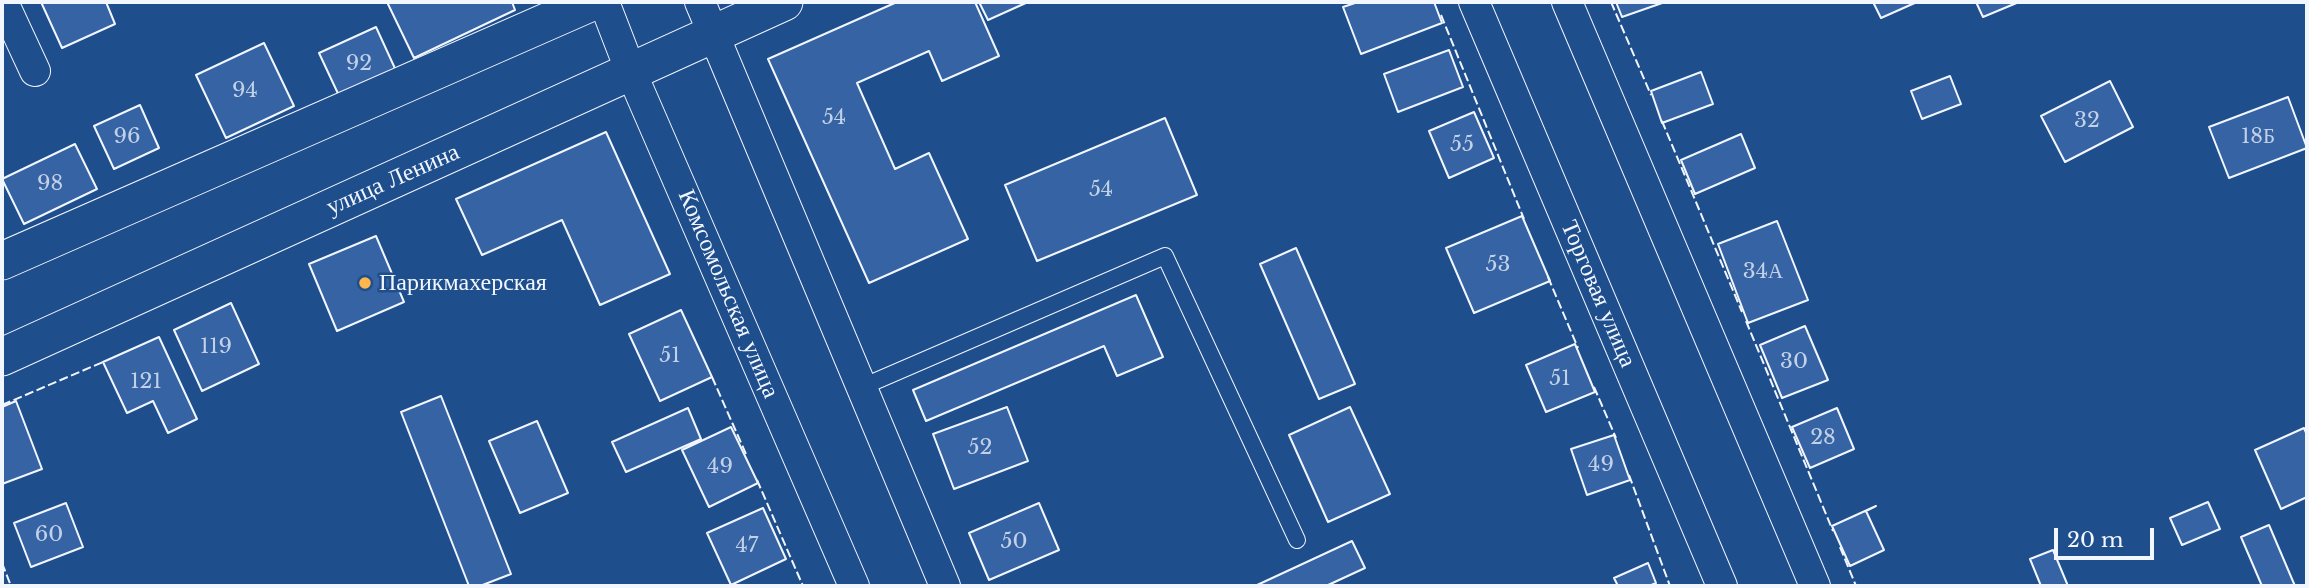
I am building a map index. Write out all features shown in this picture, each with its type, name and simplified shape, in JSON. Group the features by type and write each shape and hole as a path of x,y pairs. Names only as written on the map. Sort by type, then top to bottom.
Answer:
{"street":[{"path":"3,2 35,71"},
{"path":"2,261 592,2"},
{"name":"Комсомольская улица","path":"604,2 631,72 854,586"},
{"name":"улица Ленина","path":"2,357 631,72 707,18 784,2"},
{"name":"Торговая улица","path":"1474,2 1722,586"},
{"path":"1567,2 1815,586"},
{"path":"707,18 945,586"}],"lane":[{"path":"862,387 1164,256 1297,540"}],"building":[{"path":"41,2 106,2 115,24 62,48"},
{"path":"387,2 512,2 515,10 414,58"},
{"path":"897,2 975,2 999,56 942,81 929,51 857,83 895,169 929,153 968,239 869,283 768,59"},
{"path":"979,2 1028,2 988,20"},
{"path":"1358,2 1434,2 1442,23 1361,54 1343,7"},
{"path":"1616,2 1665,2 1622,17"},
{"path":"1873,2 1917,2 1881,18"},
{"path":"1976,2 2019,2 1983,17"},
{"path":"376,27 398,75 341,100 319,53"},
{"path":"264,43 294,106 226,138 196,75"},
{"path":"1449,50 1463,87 1398,112 1384,74"},
{"path":"1701,72 1713,104 1662,123 1651,91"},
{"path":"1950,76 1961,104 1922,119 1911,91"},
{"path":"2110,81 2133,127 2065,162 2041,116"},
{"path":"2288,97 2307,148 2229,178 2209,127"},
{"path":"140,105 159,148 114,169 94,126"},
{"path":"1474,112 1494,158 1449,178 1429,131"},
{"path":"1165,118 1197,195 1037,261 1005,185"},
{"path":"606,132 670,274 600,305 562,220 482,255 456,199"},
{"path":"1741,134 1755,168 1695,194 1681,160"},
{"path":"75,144 97,189 24,224 2,179"},
{"path":"1522,216 1550,281 1474,313 1446,248"},
{"path":"1777,221 1808,300 1748,323 1718,244"},
{"path":"376,236 404,302 337,331 309,264"},
{"path":"1296,248 1355,384 1319,399 1260,264"},
{"path":"1136,295 1163,357 1117,376 1104,346 926,421 913,390"},
{"path":"231,303 259,364 202,391 174,330"},
{"path":"681,310 712,377 660,401 629,334"},
{"path":"1805,326 1828,380 1782,398 1760,345"},
{"path":"159,337 197,419 168,433 153,401 127,413 103,362"},
{"path":"1575,344 1595,392 1546,412 1526,365"},
{"path":"441,396 511,574 480,586 469,586 401,412"},
{"path":"16,401 42,469 2,484 2,407"},
{"path":"1007,407 1028,461 954,489 933,434"},
{"path":"1350,407 1390,494 1328,522 1289,435"},
{"path":"688,408 701,439 626,472 612,442"},
{"path":"1837,408 1854,449 1810,468 1792,427"},
{"path":"537,421 568,493 520,513 489,441"},
{"path":"731,427 758,483 709,507 682,450"},
{"path":"2304,428 2307,435 2307,497 2281,509 2255,450"},
{"path":"1614,435 1630,480 1587,495 1571,449"},
{"path":"2208,502 2220,529 2182,545 2170,518"},
{"path":"66,503 83,547 31,567 14,523"},
{"path":"1039,503 1059,550 989,580 969,533"},
{"path":"1876,506 1866,511 1884,550 1850,566 1832,526"},
{"path":"763,508 786,559 731,585 707,533"},
{"path":"2269,525 2295,586 2262,586 2241,537"},
{"path":"1352,541 1365,568 1326,586 1255,586"},
{"path":"2053,550 2068,586 2041,586 2030,559"},
{"path":"1648,563 1656,583 1649,586 1618,586 1614,578"}],"fence":[{"path":"1611,2 1651,95"},
{"path":"1441,15 1524,219"},
{"path":"1662,121 1742,312"},
{"path":"1548,277 1578,348"},
{"path":"1746,321 1833,531"},
{"path":"2,405 103,362"},
{"path":"712,377 746,454"},
{"path":"1594,387 1616,438"},
{"path":"1629,475 1670,586"},
{"path":"757,480 803,586"},
{"path":"1840,547 1856,586"},
{"path":"2,563 11,586"}],"place":[{"name":"Парикмахерская","path":"365,283"}]}
